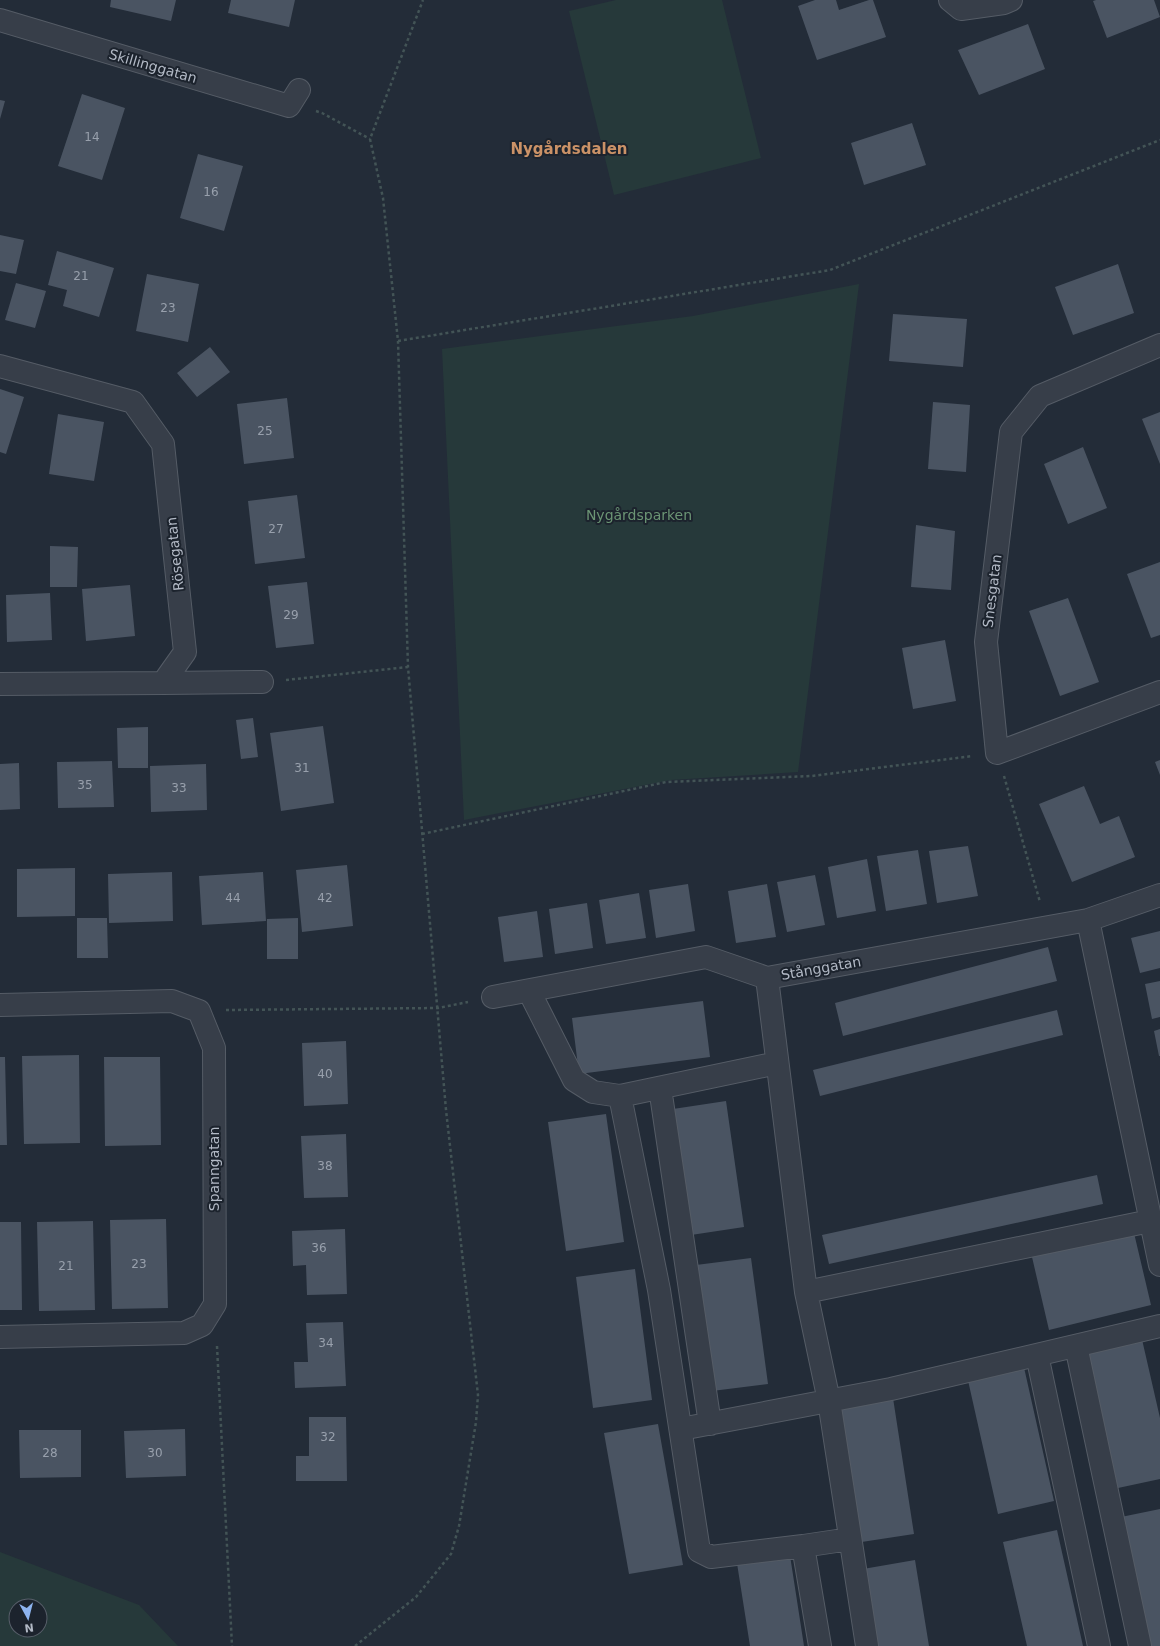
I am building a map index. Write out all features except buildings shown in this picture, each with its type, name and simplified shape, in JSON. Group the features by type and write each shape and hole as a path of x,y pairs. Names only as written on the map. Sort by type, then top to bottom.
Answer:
{"street":[{"path":"950,0 961,9 1004,3 1011,0"},
{"name":"Skillinggatan","path":"0,20 294,98"},
{"name":"Snesgatan","path":"997,753 986,642 1011,432 1040,396 1160,345"},
{"name":"Rösegatan","path":"0,366 133,402 163,444 185,652 163,683"},
{"path":"0,684 262,682"},
{"path":"997,753 1160,692"},
{"name":"Stånggatan","path":"867,1646 829,1402 806,1292 767,978 1088,920 1160,895"},
{"path":"1088,920 1160,1265"},
{"path":"493,997 706,957 767,978"},
{"path":"529,990 574,1080 593,1092 620,1096 777,1063"},
{"path":"0,1005 172,1001 199,1011"},
{"name":"Spanngatan","path":"199,1011 214,1048 215,1304 202,1325"},
{"path":"660,1088 710,1424"},
{"path":"620,1096 659,1290 699,1551 711,1557 850,1539"},
{"path":"806,1292 1150,1221"},
{"path":"0,1337 184,1333 202,1325"},
{"path":"681,1428 829,1402 891,1389 1160,1326"},
{"path":"1076,1346 1140,1646"},
{"path":"1036,1355 1098,1646"},
{"path":"803,1546 820,1646"}],"path":[{"path":"355,1646 416,1597 451,1554 459,1526 476,1422 478,1395 446,1110 408,667 398,341 383,198 370,139 423,0"},
{"path":"294,98 370,139"},
{"path":"398,341 830,270 1160,140"},
{"path":"262,682 408,667"},
{"path":"422,834 666,782 812,776 997,753 1047,927"},
{"path":"199,1011 438,1008 493,997"},
{"path":"202,1325 217,1341 232,1646"}],"green space":[{"path":"616,0 722,0 761,158 614,195 569,11"},
{"name":"Nygårdsparken","path":"859,284 798,772 671,780 464,820 442,349 693,316"},
{"path":"0,1552 139,1605 178,1646 0,1646"}],"district":[{"name":"Nygårdsdalen","path":"569,149"}]}
